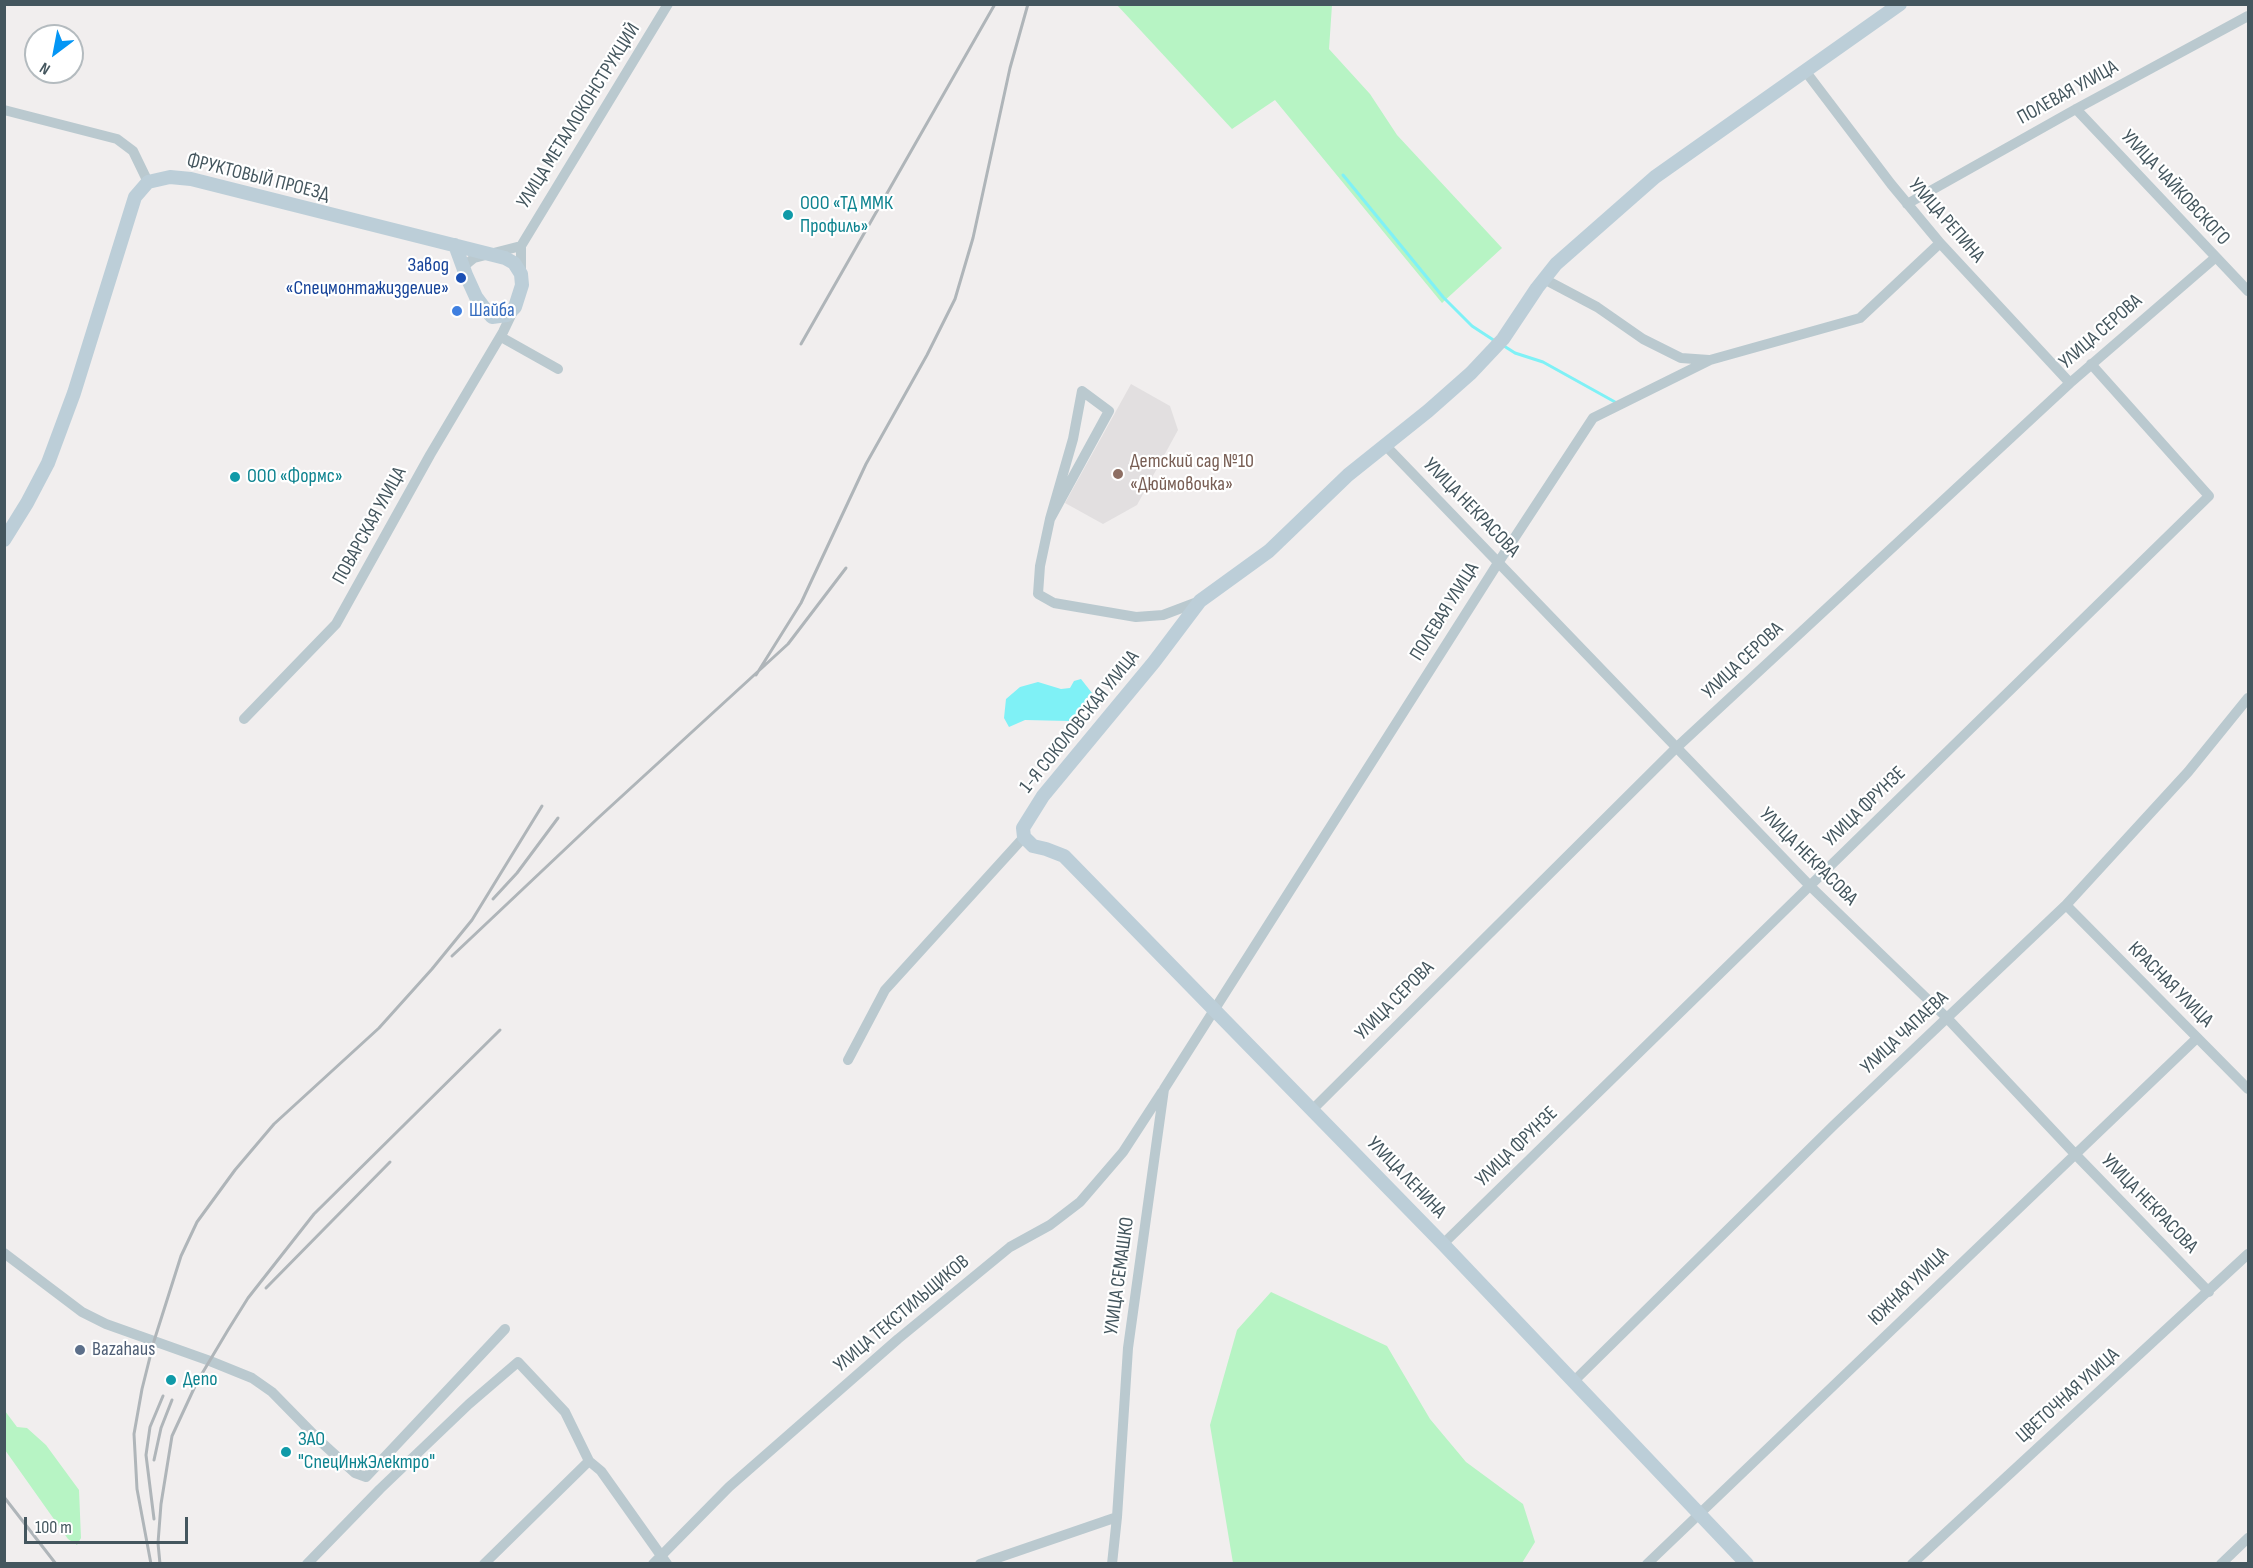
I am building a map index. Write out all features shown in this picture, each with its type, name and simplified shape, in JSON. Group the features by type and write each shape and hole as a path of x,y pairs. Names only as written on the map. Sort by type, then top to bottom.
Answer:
{"street":[{"name":"УЛИЦА МЕТАЛЛОКОНСТРУКЦИЙ","path":"520,246 668,4"},
{"name":"1-Я СОКОЛОВСКАЯ УЛИЦА","path":"848,1060 885,990 1024,837 1023,828 1043,796 1154,662 1200,601 1263,556 1348,475 1471,373 1500,342 1556,264 1655,177 1900,4"},
{"name":"ПОЛЕВАЯ УЛИЦА","path":"1907,204 2248,16"},
{"name":"УЛИЦА РЕПИНА","path":"1806,72 1907,204 1945,249 2070,383"},
{"name":"УЛИЦА ЧАЙКОВСКОГО","path":"2076,109 2248,291"},
{"path":"4,110 117,139 133,151 148,182 135,197 74,393 48,463 4,540"},
{"name":"ФРУКТОВЫЙ ПРОЕЗД","path":"148,182 170,177 191,179 492,253"},
{"path":"455,245 476,297 502,334 558,369"},
{"path":"463,267 474,258 520,246 522,285 515,307 507,315 492,318"},
{"name":"ПОЛЕВАЯ УЛИЦА","path":"1215,1010 1498,563 1593,418 1710,360 1860,318 1945,249"},
{"path":"492,253 514,263 521,273"},
{"name":"УЛИЦА СЕРОВА","path":"1312,1110 1676,748 2070,383 2216,257"},
{"path":"1544,279 1597,306 1643,339 1681,358 1710,360"},
{"name":"ПОВАРСКАЯ УЛИЦА","path":"244,719 336,624 430,455 502,334 515,307"},
{"name":"УЛИЦА ФРУНЗЕ","path":"1443,1244 2209,496 2091,364"},
{"path":"1050,519 1109,411 1082,391 1073,439 1050,519 1040,566 1038,594 1053,603 1136,617 1163,615 1200,601"},
{"name":"УЛИЦА НЕКРАСОВА","path":"1386,445 1810,886 1947,1018 2209,1292"},
{"name":"УЛИЦА ЧАПАЕВА","path":"1573,1382 1834,1125 2066,905 2188,772 2248,698"},
{"name":"УЛИЦА ЛЕНИНА","path":"1024,837 1033,846 1064,856 1443,1244 1747,1563"},
{"name":"КРАСНАЯ УЛИЦА","path":"2066,905 2248,1089"},
{"name":"УЛИЦА СЕМАШКО","path":"1112,1563 1128,1348 1164,1089 1215,1010"},
{"name":"ЮЖНАЯ УЛИЦА","path":"1647,1563 2197,1038"},
{"name":"УЛИЦА ТЕКСТИЛЬЩИКОВ","path":"660,1561 729,1487 898,1339 1010,1247 1050,1225 1080,1203 1123,1152 1164,1089"},
{"path":"4,1253 82,1312 106,1324 210,1360 252,1378 272,1392 355,1473 366,1477 506,1329"},
{"name":"ЦВЕТОЧНАЯ УЛИЦА","path":"1912,1563 2248,1254"},
{"path":"307,1563 453,1419 518,1362 565,1412 589,1461 601,1471 660,1561"},
{"path":"484,1563 589,1461"},
{"path":"980,1563 1117,1516"},
{"path":"2221,1563 2247,1542"}],"shaded area":[{"name":"Детский сад №10 «Дюймовочка»","path":"1131,384 1170,406 1178,430 1137,505 1103,524 1065,503"}],"green space":[{"path":"1117,5 1332,5 1329,49 1370,94 1397,135 1502,248 1442,303 1275,100 1232,129"},
{"path":"1271,1292 1387,1346 1430,1419 1466,1462 1523,1504 1535,1542 1522,1563 1233,1563 1210,1425 1237,1330"},
{"path":"5,1411 17,1427 27,1428 46,1445 79,1490 81,1538 77,1545 68,1539 5,1450"}],"water":[{"path":"1081,679 1092,693 1087,709 1069,721 1025,720 1009,727 1004,718 1006,699 1020,687 1038,682 1061,689 1070,688 1074,681"}],"waterway":[{"path":"1343,175 1443,297 1472,326 1495,341"},
{"path":"1504,346 1515,353 1543,362 1615,402"}],"railway":[{"path":"801,344 995,4"},
{"path":"756,675 801,603 866,464 927,355 955,299 973,238 1010,68 1028,4"},
{"path":"452,956 788,644 846,568"},
{"path":"151,1564 137,1489 134,1434 154,1341 181,1256 197,1222 235,1170 274,1124 379,1028 432,969 472,920 542,806"},
{"path":"493,899 517,873 558,818"},
{"path":"160,1564 158,1543 161,1504 172,1436 197,1382 248,1298 314,1214 500,1030"},
{"path":"266,1288 390,1162"},
{"path":"154,1519 146,1455 150,1427 163,1396"},
{"path":"154,1460 161,1428 172,1400"},
{"path":"4,1497 56,1564"}],"place":[{"name":"ООО «ТД ММК Профиль»","path":"788,215"},
{"name":"Завод «Спецмонтажизделие»","path":"461,278"},
{"name":"Шайба","path":"457,311"},
{"name":"Детский сад №10 «Дюймовочка»","path":"1118,474"},
{"name":"ООО «Формс»","path":"235,477"},
{"name":"Bazahaus","path":"80,1350"},
{"name":"Депо","path":"171,1380"},
{"name":"ЗАО \"СпецИнжЭлектро\"","path":"286,1452"}]}
